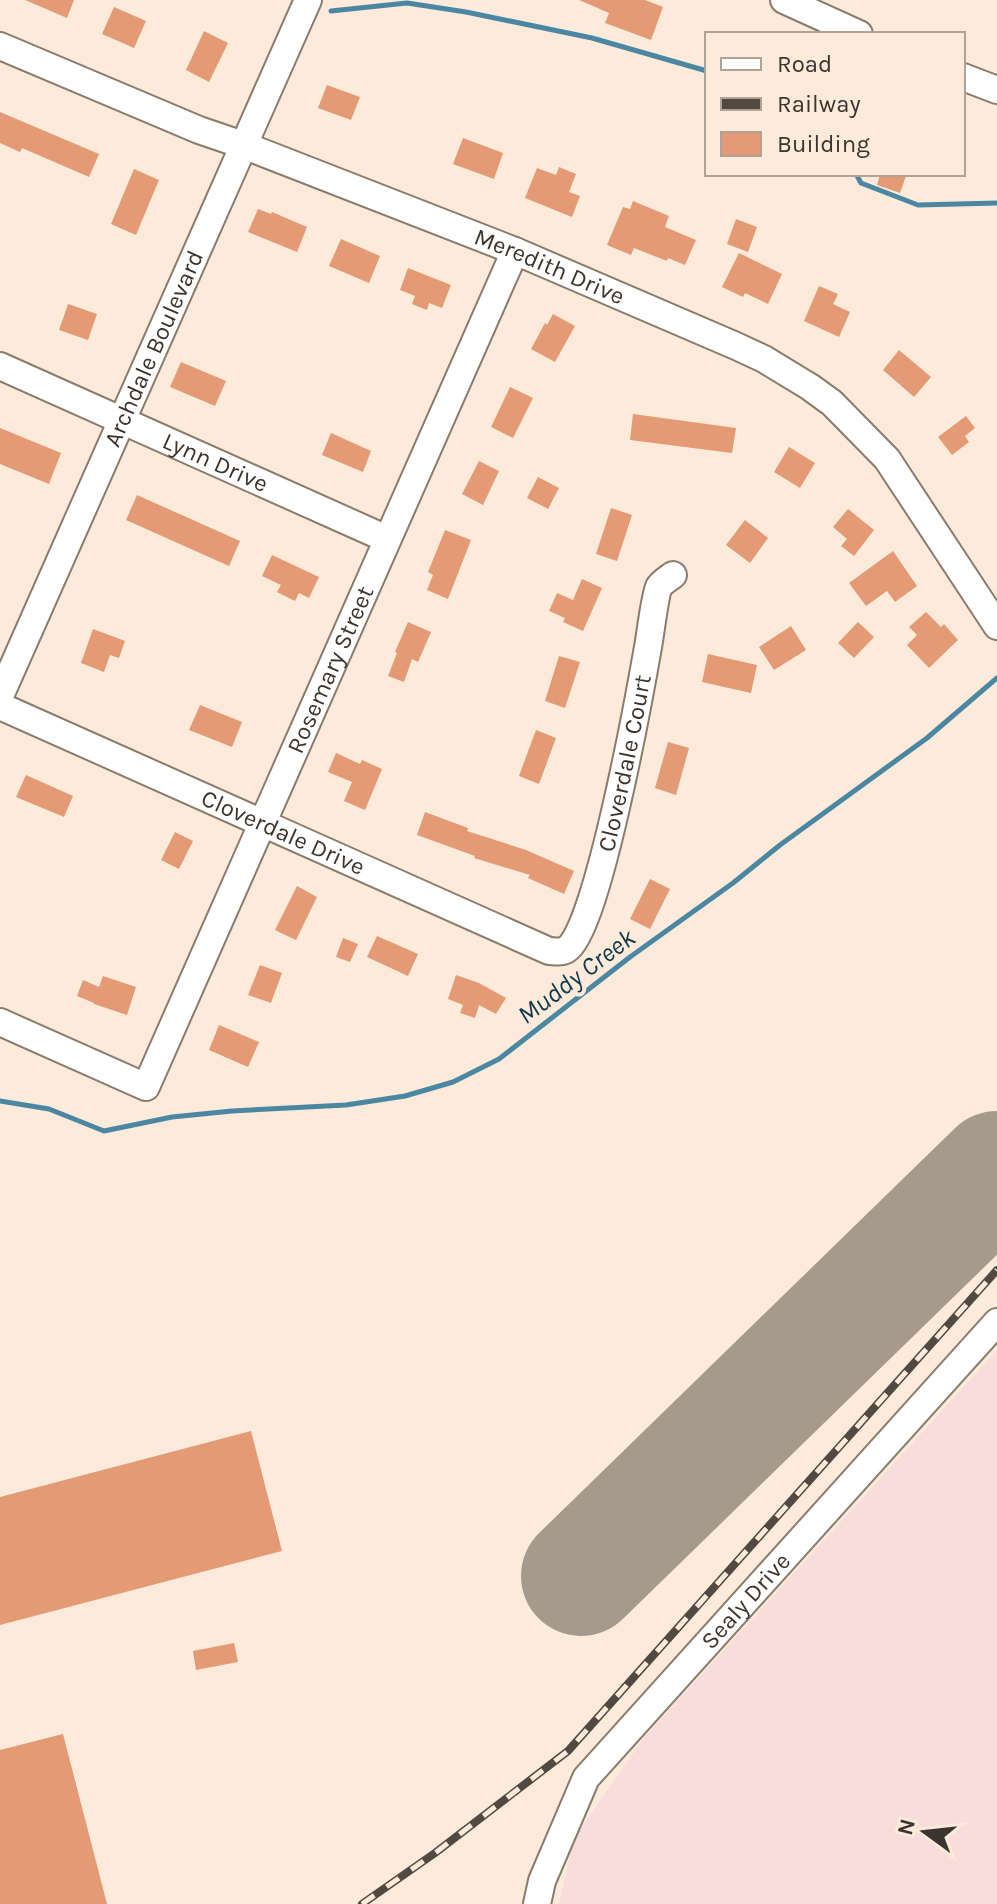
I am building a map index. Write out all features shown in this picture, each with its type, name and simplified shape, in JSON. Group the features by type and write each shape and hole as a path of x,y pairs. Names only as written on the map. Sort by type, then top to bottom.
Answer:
{"street":[{"name":"Archdale Boulevard","path":"0,696 308,0"},
{"path":"784,0 855,32"},
{"name":"Meredith Drive","path":"0,46 199,130 515,251 764,359 832,403 887,459 997,626"},
{"path":"965,78 997,90"},
{"name":"Rosemary Street","path":"0,1022 146,1087 515,251"},
{"name":"Lynn Drive","path":"0,366 387,539"},
{"name":"Cloverdale Court","path":"568,949 583,926 613,820 659,587 673,575"},
{"name":"Cloverdale Drive","path":"0,706 549,951 568,949"},
{"name":"Sealy Drive","path":"537,1904 542,1881 586,1778 997,1322"}],"shaded area":[{"path":"997,1350 997,1904 559,1904 574,1838 643,1739"}],"building":[{"path":"25,0 74,0 67,18"},
{"path":"579,0 645,0 663,7 651,40 605,23 609,13"},
{"path":"114,7 146,21 134,48 102,34"},
{"path":"204,31 228,43 209,82 186,70"},
{"path":"327,85 360,97 351,120 318,108"},
{"path":"0,112 99,154 89,177 22,148 20,152 0,143"},
{"path":"463,138 503,153 494,179 453,164"},
{"path":"559,167 576,174 569,192 580,196 572,217 525,198 537,168 556,175"},
{"path":"134,169 159,180 136,235 111,224"},
{"path":"879,176 906,176 900,193 877,185"},
{"path":"633,201 669,216 665,227 696,240 685,265 634,248 631,255 607,245 623,207 630,209"},
{"path":"258,209 307,227 297,252 248,232"},
{"path":"736,219 757,227 748,252 727,244"},
{"path":"341,239 380,256 369,283 329,266"},
{"path":"739,253 782,274 768,304 722,287"},
{"path":"408,268 451,285 442,308 429,303 427,310 412,304 415,296 400,290"},
{"path":"819,286 838,294 833,304 850,312 839,337 804,321"},
{"path":"68,304 97,314 88,340 59,330"},
{"path":"553,314 575,326 555,362 531,349"},
{"path":"899,350 931,377 914,397 883,370"},
{"path":"181,362 226,381 215,406 170,387"},
{"path":"510,387 533,398 513,438 491,427"},
{"path":"633,414 736,428 732,453 630,440"},
{"path":"966,416 975,428 965,436 969,442 952,455 938,437"},
{"path":"0,428 61,453 49,484 0,464"},
{"path":"331,433 371,451 363,472 322,455"},
{"path":"789,447 815,463 800,488 774,472"},
{"path":"479,461 499,471 483,505 462,494"},
{"path":"538,477 559,488 548,509 527,498"},
{"path":"137,495 240,541 229,566 126,520"},
{"path":"611,508 632,515 617,561 596,554"},
{"path":"848,509 874,530 854,556 841,546 847,539 833,527"},
{"path":"745,520 768,538 750,563 726,545"},
{"path":"445,530 471,540 448,599 427,590 433,575 428,572"},
{"path":"893,551 917,586 895,602 887,591 866,606 849,583"},
{"path":"272,555 319,577 309,598 299,593 295,601 277,592 281,585 262,576"},
{"path":"582,579 602,588 583,631 549,611 557,593 573,600"},
{"path":"926,612 941,627 944,624 958,640 929,668 907,645 917,635 909,627"},
{"path":"408,622 431,632 418,662 412,659 404,682 388,676"},
{"path":"858,622 874,637 854,658 838,643"},
{"path":"791,626 806,650 774,670 759,647"},
{"path":"93,629 125,641 119,658 110,655 104,672 81,663"},
{"path":"708,654 757,665 751,693 702,682"},
{"path":"559,656 580,662 565,708 545,701"},
{"path":"200,705 242,722 232,747 189,730"},
{"path":"536,730 556,738 539,784 519,776"},
{"path":"668,742 689,748 676,795 655,788"},
{"path":"336,753 360,764 362,760 382,769 365,810 344,801 352,782 328,772"},
{"path":"26,775 73,796 64,817 16,797"},
{"path":"425,812 574,871 564,894 528,878 530,875 474,858 417,835"},
{"path":"175,832 193,841 179,869 161,860"},
{"path":"650,879 670,889 650,929 630,919"},
{"path":"297,886 317,897 296,940 275,930"},
{"path":"377,936 418,954 408,976 367,957"},
{"path":"343,938 358,944 350,962 336,957"},
{"path":"260,965 282,973 271,1003 248,995"},
{"path":"456,975 506,998 496,1014 479,1005 475,1018 460,1013 463,1005 448,999"},
{"path":"103,976 136,987 127,1015 77,996 83,980 99,987"},
{"path":"219,1025 259,1042 248,1067 209,1050"},
{"path":"251,1431 282,1551 0,1625 0,1497"},
{"path":"234,1643 238,1662 196,1670 193,1651"},
{"path":"63,1734 107,1904 0,1904 0,1750"}],"waterway":[{"path":"331,11 407,3 466,12 592,38 705,70"},
{"path":"857,176 861,183 918,205 997,203"},
{"name":"Muddy Creek","path":"0,1101 49,1109 104,1131 172,1117 346,1105 405,1096 453,1082 499,1059 630,957 927,738 997,678"}],"runway":[{"path":"581,1576 997,1171"}],"railway":[{"path":"362,1904 435,1853 568,1751 997,1270"}]}
